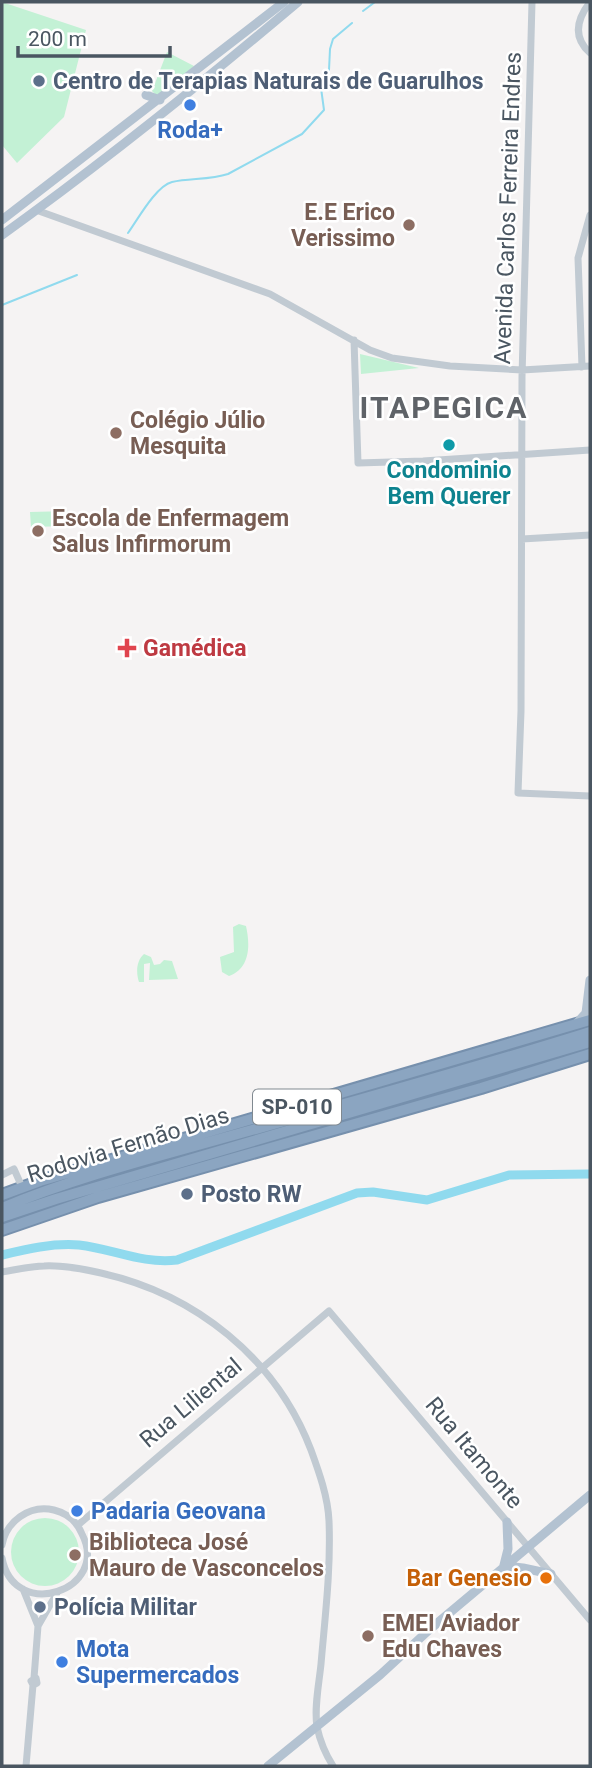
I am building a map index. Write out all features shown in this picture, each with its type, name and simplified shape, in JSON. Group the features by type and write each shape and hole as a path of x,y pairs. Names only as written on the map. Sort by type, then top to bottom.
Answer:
{"highway":[{"name":"SP-010","path":"2,1195 590,1020"},
{"name":"Rodovia Fernão Dias","path":"2,1208 33,1195 180,1150 494,1062 590,1032"},
{"name":"Rodovia Fernão Dias","path":"2,1217 590,1042"},
{"name":"SP-010","path":"2,1230 86,1201 481,1088 590,1054"},
{"path":"481,1088 516,1065"}],"main road":[{"path":"2,220 284,2"},
{"path":"2,235 216,72 298,2"},
{"path":"146,95 160,100"},
{"path":"571,1026 586,1013 590,980"},
{"path":"268,1766 590,1495"},
{"path":"504,1568 508,1549 507,1522"},
{"path":"504,1568 533,1569 551,1574"}],"street":[{"name":"Avenida Carlos Ferreira Endres","path":"532,2 523,370 518,793 590,796"},
{"path":"590,2 580,17 578,27 581,43 590,52"},
{"path":"36,210 270,294 381,355 417,366 523,370 586,366 578,258 590,215"},
{"path":"88,227 98,225 104,234"},
{"path":"354,340 358,463 590,450"},
{"path":"522,539 590,535"},
{"path":"2,1175 14,1169 22,1187"},
{"path":"2,1272 45,1266 85,1269 153,1289 189,1306 228,1334 262,1368 302,1428 317,1466 329,1518 328,1576 317,1726 333,1766"},
{"name":"Rua Liliental","path":"78,1525 329,1311"},
{"name":"Rua Itamonte","path":"329,1311 590,1620"},
{"path":"2,1545 4,1534 16,1519 34,1510 55,1510 64,1514 78,1525 86,1540 86,1561 77,1579 57,1593 46,1595 23,1589 11,1580 2,1562"},
{"path":"23,1589 38,1626"},
{"path":"26,1766 38,1626 57,1593"}],"green space":[{"path":"2,2 86,30 64,117 17,163 2,145"},
{"path":"167,52 194,66 158,97 152,91"},
{"path":"360,354 419,368 361,374"},
{"path":"69,511 69,526 31,527 30,512"},
{"path":"239,924 246,926 247,955 242,967 229,976 222,972 220,957 234,952 233,927"},
{"path":"144,954 151,957 154,965 164,960 172,961 178,979 149,980 150,963 144,964 144,982 139,982 137,967"},
{"path":"52,1518 73,1533 79,1545 77,1565 69,1576 52,1586 38,1586 21,1576 13,1565 11,1545 21,1528 32,1520"}],"waterway":[{"path":"363,11 375,2"},
{"path":"128,233 154,196 166,185 228,174 302,134 324,110 321,88 329,70 333,39 352,23"},
{"path":"2,305 77,275"},
{"path":"2,1255 40,1247 79,1245 151,1260 177,1260 357,1193 373,1192 427,1200 509,1175 590,1174"}],"place":[{"name":"Centro de Terapias Naturais de Guarulhos","path":"39,81"},
{"name":"Roda+","path":"190,105"},
{"name":"E.E Erico Verissimo","path":"409,225"},
{"name":"Colégio Júlio Mesquita","path":"116,433"},
{"name":"Condominio Bem Querer","path":"449,445"},
{"name":"Escola de Enfermagem Salus Infirmorum","path":"38,531"},
{"name":"Gamédica","path":"127,648"},
{"name":"Posto RW","path":"187,1194"},
{"name":"Padaria Geovana","path":"77,1511"},
{"name":"Biblioteca José Mauro de Vasconcelos","path":"75,1555"},
{"name":"Bar Genesio","path":"546,1578"},
{"name":"Polícia Militar","path":"40,1607"},
{"name":"EMEI Aviador Edu Chaves","path":"368,1636"},
{"name":"Mota Supermercados","path":"62,1662"}],"district":[{"name":"ITAPEGICA","path":"444,407"}]}
